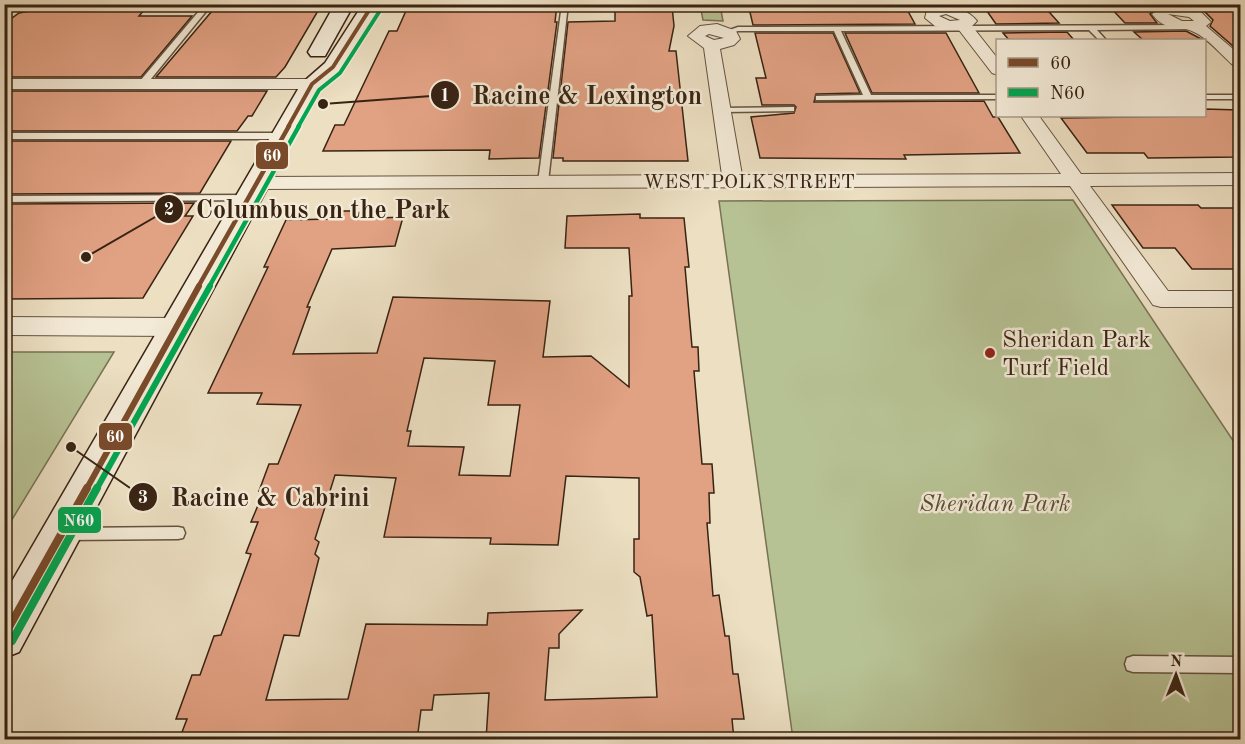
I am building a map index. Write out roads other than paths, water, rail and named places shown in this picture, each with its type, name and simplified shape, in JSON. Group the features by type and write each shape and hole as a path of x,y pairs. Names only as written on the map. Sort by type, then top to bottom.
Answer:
{"street":[{"path":"312,84 309,67 345,4"},
{"path":"4,637 312,84 333,67 373,4"},
{"path":"1198,26 1240,63"},
{"path":"965,27 996,67"},
{"path":"728,32 711,28 697,33 697,39 711,45 733,181"},
{"path":"4,84 312,84"},
{"path":"1031,117 1161,299 1240,299"},
{"name":"WEST POLK STREET","path":"253,190 543,182 1240,179"},
{"path":"4,326 177,327"}],"lane":[{"path":"143,83 209,4"},
{"path":"543,182 565,4"},
{"path":"728,32 738,29 1198,26"},
{"path":"1091,28 1102,39"},
{"path":"837,29 868,98"},
{"path":"1206,97 1240,97"},
{"path":"819,98 996,98"},
{"path":"721,110 791,109"},
{"path":"4,136 283,136"},
{"path":"4,199 253,190"},
{"path":"61,534 178,533"},
{"path":"1133,664 1240,665"}],"place":[{"name":"Racine & Lexington","path":"323,104"},
{"name":"Columbus on the Park","path":"86,257"},
{"name":"Sheridan Park Turf Field","path":"990,353"},
{"name":"Racine & Cabrini","path":"71,447"}],"park label":[{"name":"Sheridan Park","path":"995,503"}]}
